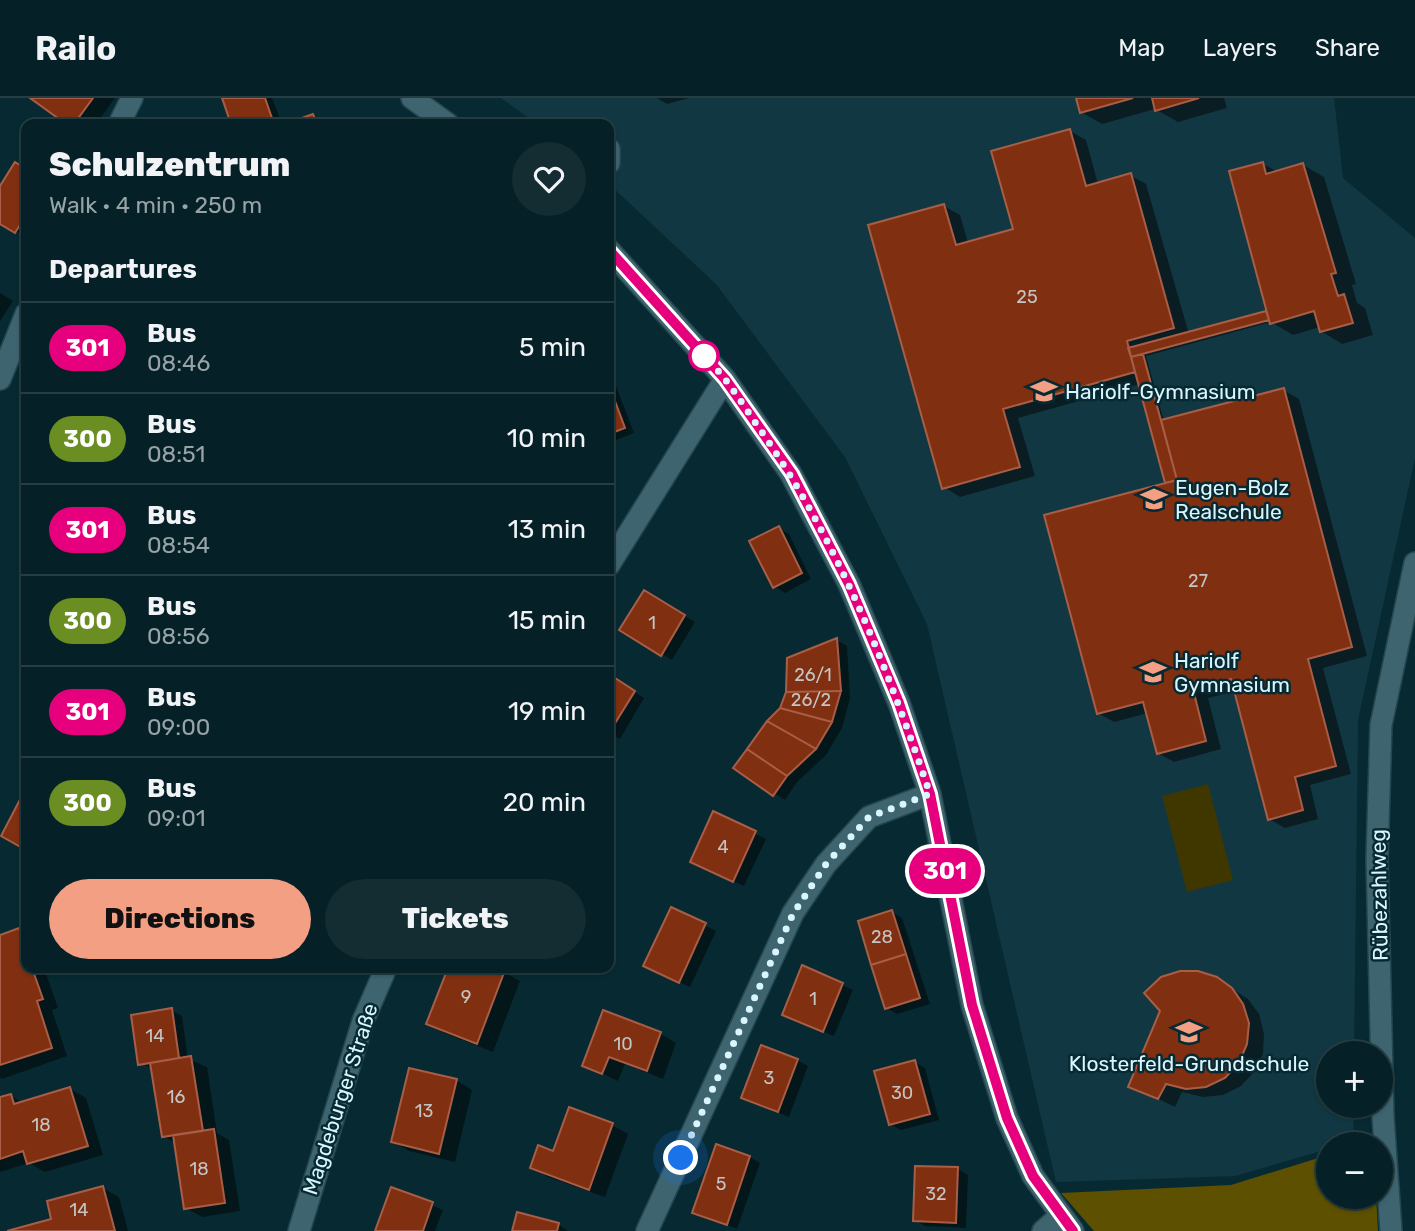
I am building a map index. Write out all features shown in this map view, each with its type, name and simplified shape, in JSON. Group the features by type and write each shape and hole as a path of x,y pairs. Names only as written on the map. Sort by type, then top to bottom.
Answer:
{"street":[{"path":"122,119 132,98"},
{"path":"412,98 440,119"},
{"path":"614,256 725,379 792,474 849,584 899,703 930,794 972,1005 1007,1118 1033,1176 1067,1224 1043,1231"},
{"path":"0,379 21,326"},
{"path":"614,557 725,379"},
{"name":"Rübezahlweg","path":"1391,1231 1383,1115 1377,859 1381,725 1415,563"},
{"path":"647,1231 793,914 826,864 869,817 930,794"},
{"name":"Magdeburger Straße","path":"299,1231 363,1021 384,973"}],"shaded area":[{"name":"Hariolf Gymnasium","path":"501,98 1334,98 1343,178 1415,238 1415,458 1358,720 1354,1041 1316,1041 1316,1118 1354,1118 1353,1132 1316,1132 1316,1152 1235,1176 1056,1182 927,624 845,457 716,284 614,189 614,119 530,119"},
{"path":"1208,784 1233,880 1187,892 1162,796"},
{"path":"1316,1159 1316,1209 1377,1209 1378,1231 1094,1231 1061,1193 1231,1185"}],"building":[{"path":"30,98 93,98 78,119 59,119"},
{"path":"222,98 265,98 272,119 229,119"},
{"path":"1076,98 1133,98 1080,113"},
{"path":"1152,98 1199,98 1155,111"},
{"path":"313,114 315,119 299,119"},
{"path":"1070,129 1086,186 1131,173 1174,328 1127,341 1135,372 1003,409 1020,467 942,489 868,225 944,204 956,245 1013,229 991,151"},
{"path":"15,162 21,166 21,223 15,233 0,224 0,186"},
{"path":"1263,162 1266,174 1303,163 1336,273 1331,274 1338,296 1344,294 1353,323 1320,332 1314,311 1270,324 1229,171"},
{"path":"1266,311 1269,320 1131,357 1128,348"},
{"path":"1143,354 1177,480 1165,483 1131,357"},
{"path":"1284,388 1352,647 1308,659 1336,766 1295,777 1303,810 1268,820 1231,679 1193,689 1206,741 1157,754 1143,702 1097,714 1044,515 1177,480 1161,420"},
{"path":"614,398 625,428 614,432"},
{"path":"779,526 802,573 773,588 749,541"},
{"path":"644,590 685,615 661,656 619,630"},
{"path":"837,638 841,691 786,692 787,658"},
{"path":"614,677 635,691 614,725"},
{"path":"841,691 832,722 780,708 786,692"},
{"path":"780,708 832,722 816,749 767,721"},
{"path":"767,721 816,749 787,776 747,749"},
{"path":"747,749 787,776 773,796 733,768"},
{"path":"21,798 21,847 1,836"},
{"path":"713,811 756,831 733,882 690,862"},
{"path":"671,907 706,923 679,983 643,966"},
{"path":"892,910 906,954 871,965 858,921"},
{"path":"19,928 21,973 34,973 43,999 37,1001 52,1048 0,1065 0,935"},
{"path":"906,954 920,998 885,1009 871,965"},
{"path":"802,965 843,983 823,1032 782,1015"},
{"path":"1180,971 1198,971 1217,977 1232,988 1243,1004 1249,1023 1247,1044 1239,1063 1225,1078 1206,1087 1186,1089 1166,1084 1158,1099 1128,1087 1160,1011 1144,993 1161,977"},
{"path":"446,973 504,973 477,1044 426,1024"},
{"path":"172,1008 179,1058 138,1065 131,1015"},
{"path":"603,1010 661,1032 647,1071 609,1057 602,1074 582,1066"},
{"path":"761,1045 798,1059 778,1112 741,1098"},
{"path":"191,1056 203,1131 162,1137 150,1063"},
{"path":"915,1060 930,1114 889,1125 874,1071"},
{"path":"409,1068 457,1079 439,1154 391,1142"},
{"path":"70,1087 88,1146 27,1164 23,1151 0,1159 0,1097 11,1094 14,1104"},
{"path":"569,1107 613,1123 589,1190 530,1168 538,1145 553,1151"},
{"path":"214,1129 225,1203 184,1209 173,1135"},
{"path":"716,1144 750,1156 727,1225 692,1213"},
{"path":"915,1166 958,1167 956,1223 913,1221"},
{"path":"103,1186 115,1231 7,1231 51,1219 47,1201"},
{"path":"391,1187 433,1202 423,1231 375,1231"},
{"path":"517,1212 559,1223 557,1231 512,1231"}],"bus line":[{"name":"301","path":"614,256 725,379 792,474 849,584 899,703 930,794 972,1005 1007,1118 1033,1176 1073,1231"}],"place":[{"name":"Hariolf-Gymnasium","path":"1044,391"},
{"name":"Eugen-Bolz Realschule","path":"1154,499"},
{"name":"Hariolf Gymnasium","path":"1153,672"},
{"name":"Klosterfeld-Grundschule","path":"1189,1032"}],"route":[{"path":"681,1158 793,914 826,864 869,817 930,794 899,703 849,584 792,474 725,379 704,356"}]}
